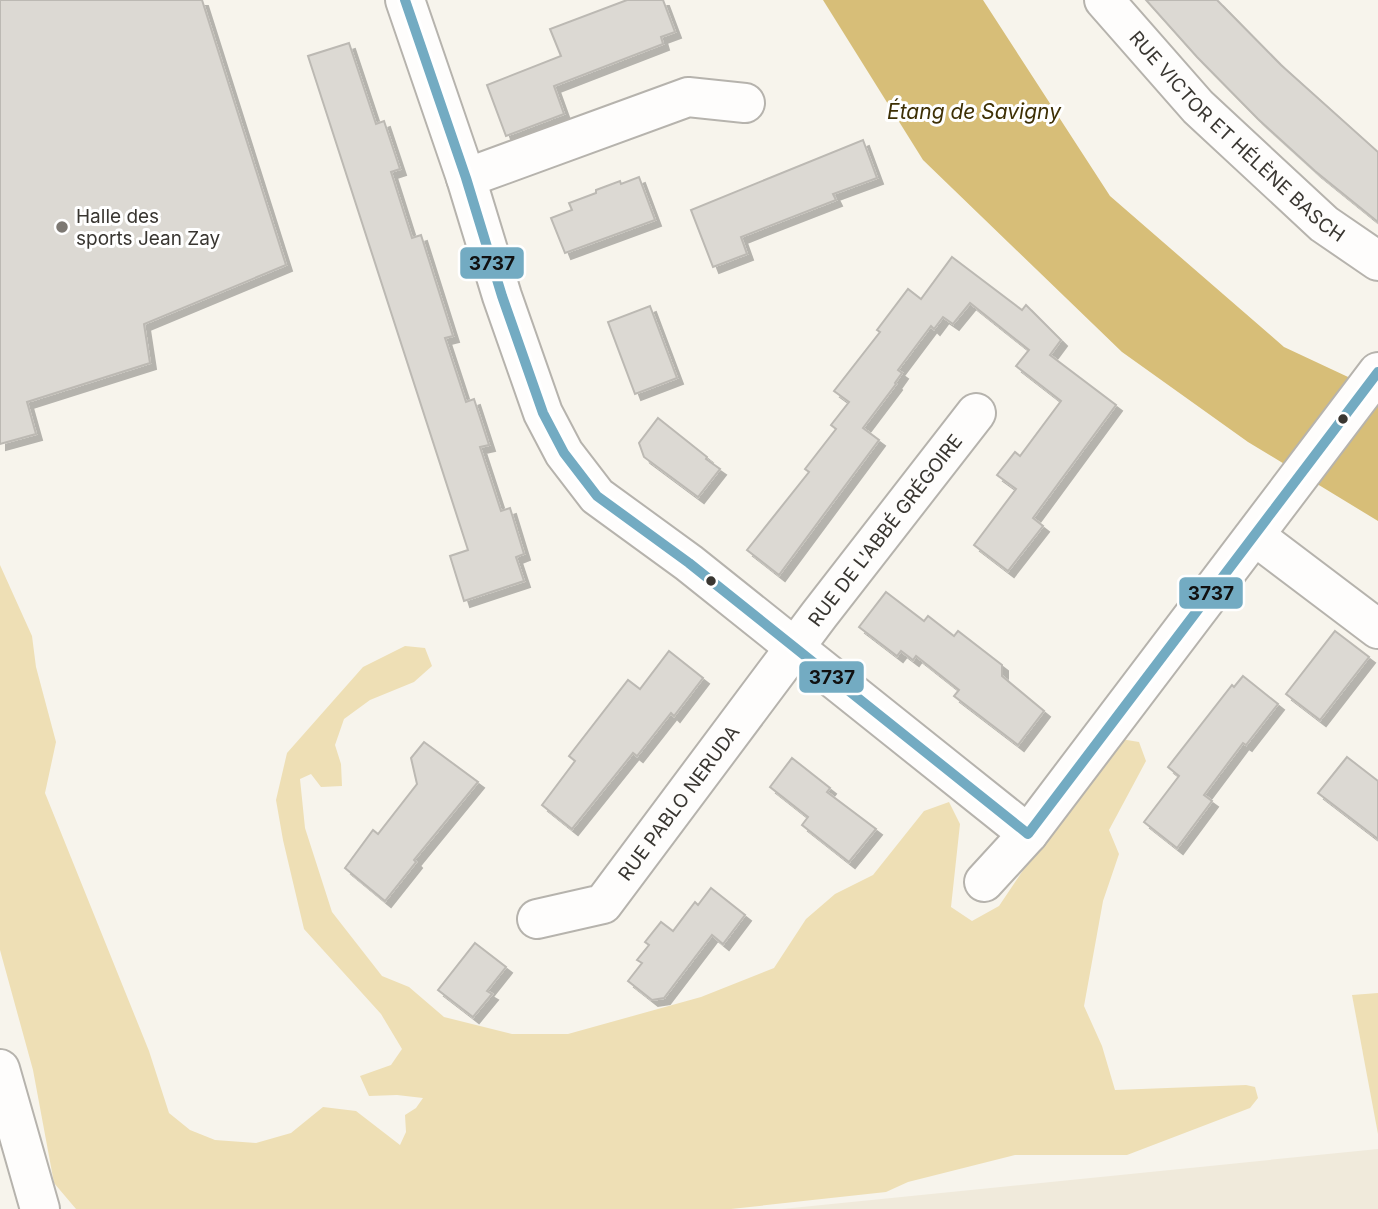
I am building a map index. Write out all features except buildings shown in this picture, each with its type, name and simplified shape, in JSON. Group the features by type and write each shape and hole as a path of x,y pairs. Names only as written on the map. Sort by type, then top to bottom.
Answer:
{"street":[{"path":"405,0 543,413 564,453 597,496 689,563 1028,834"},
{"name":"RUE VICTOR ET HÉLÈNE BASCH","path":"1104,0 1198,107 1324,224 1378,261"},
{"path":"466,177 688,97 745,103"},
{"path":"984,882 1028,834 1378,372"},
{"name":"RUE DE L'ABBÉ GRÉGOIRE","path":"795,648 976,413"},
{"path":"1255,536 1378,629"},
{"name":"RUE PABLO NERUDA","path":"537,919 603,904 795,648"},
{"path":"0,1069 40,1208"}],"shaded area":[{"path":"0,565 32,636 36,667 56,742 45,793 149,1051 169,1113 190,1130 215,1140 256,1143 291,1133 323,1107 356,1111 400,1145 406,1132 405,1115 416,1108 423,1098 369,1096 360,1076 391,1065 402,1049 381,1014 304,929 276,800 287,753 363,667 405,646 425,648 432,666 414,682 370,700 344,719 335,745 341,764 342,786 321,787 311,774 300,779 305,828 332,912 382,976 409,987 444,1017 512,1034 568,1034 701,997 774,968 806,919 835,894 873,875 924,811 949,802 960,824 951,907 972,921 999,906 1058,818 1093,782 1115,738 1139,742 1146,761 1109,830 1119,854 1103,901 1084,1006 1102,1046 1115,1090 1246,1085 1255,1087 1258,1098 1250,1108 1127,1155 1015,1155 908,1182 886,1192 731,1209 76,1209 54,1183 33,1070 0,950"},
{"path":"1378,993 1378,1134 1352,995"},
{"path":"1378,1149 1378,1209 782,1209"}],"water":[{"name":"Étang de Savigny","path":"823,0 983,0 1110,196 1284,347 1378,391 1378,521 1248,442 1122,352 923,160"}],"transit line":[{"name":"3737","path":"405,0 543,413 564,453 597,496 689,563 1028,834 1378,372"}],"place":[{"name":"Halle des sports Jean Zay","path":"62,227"}]}
